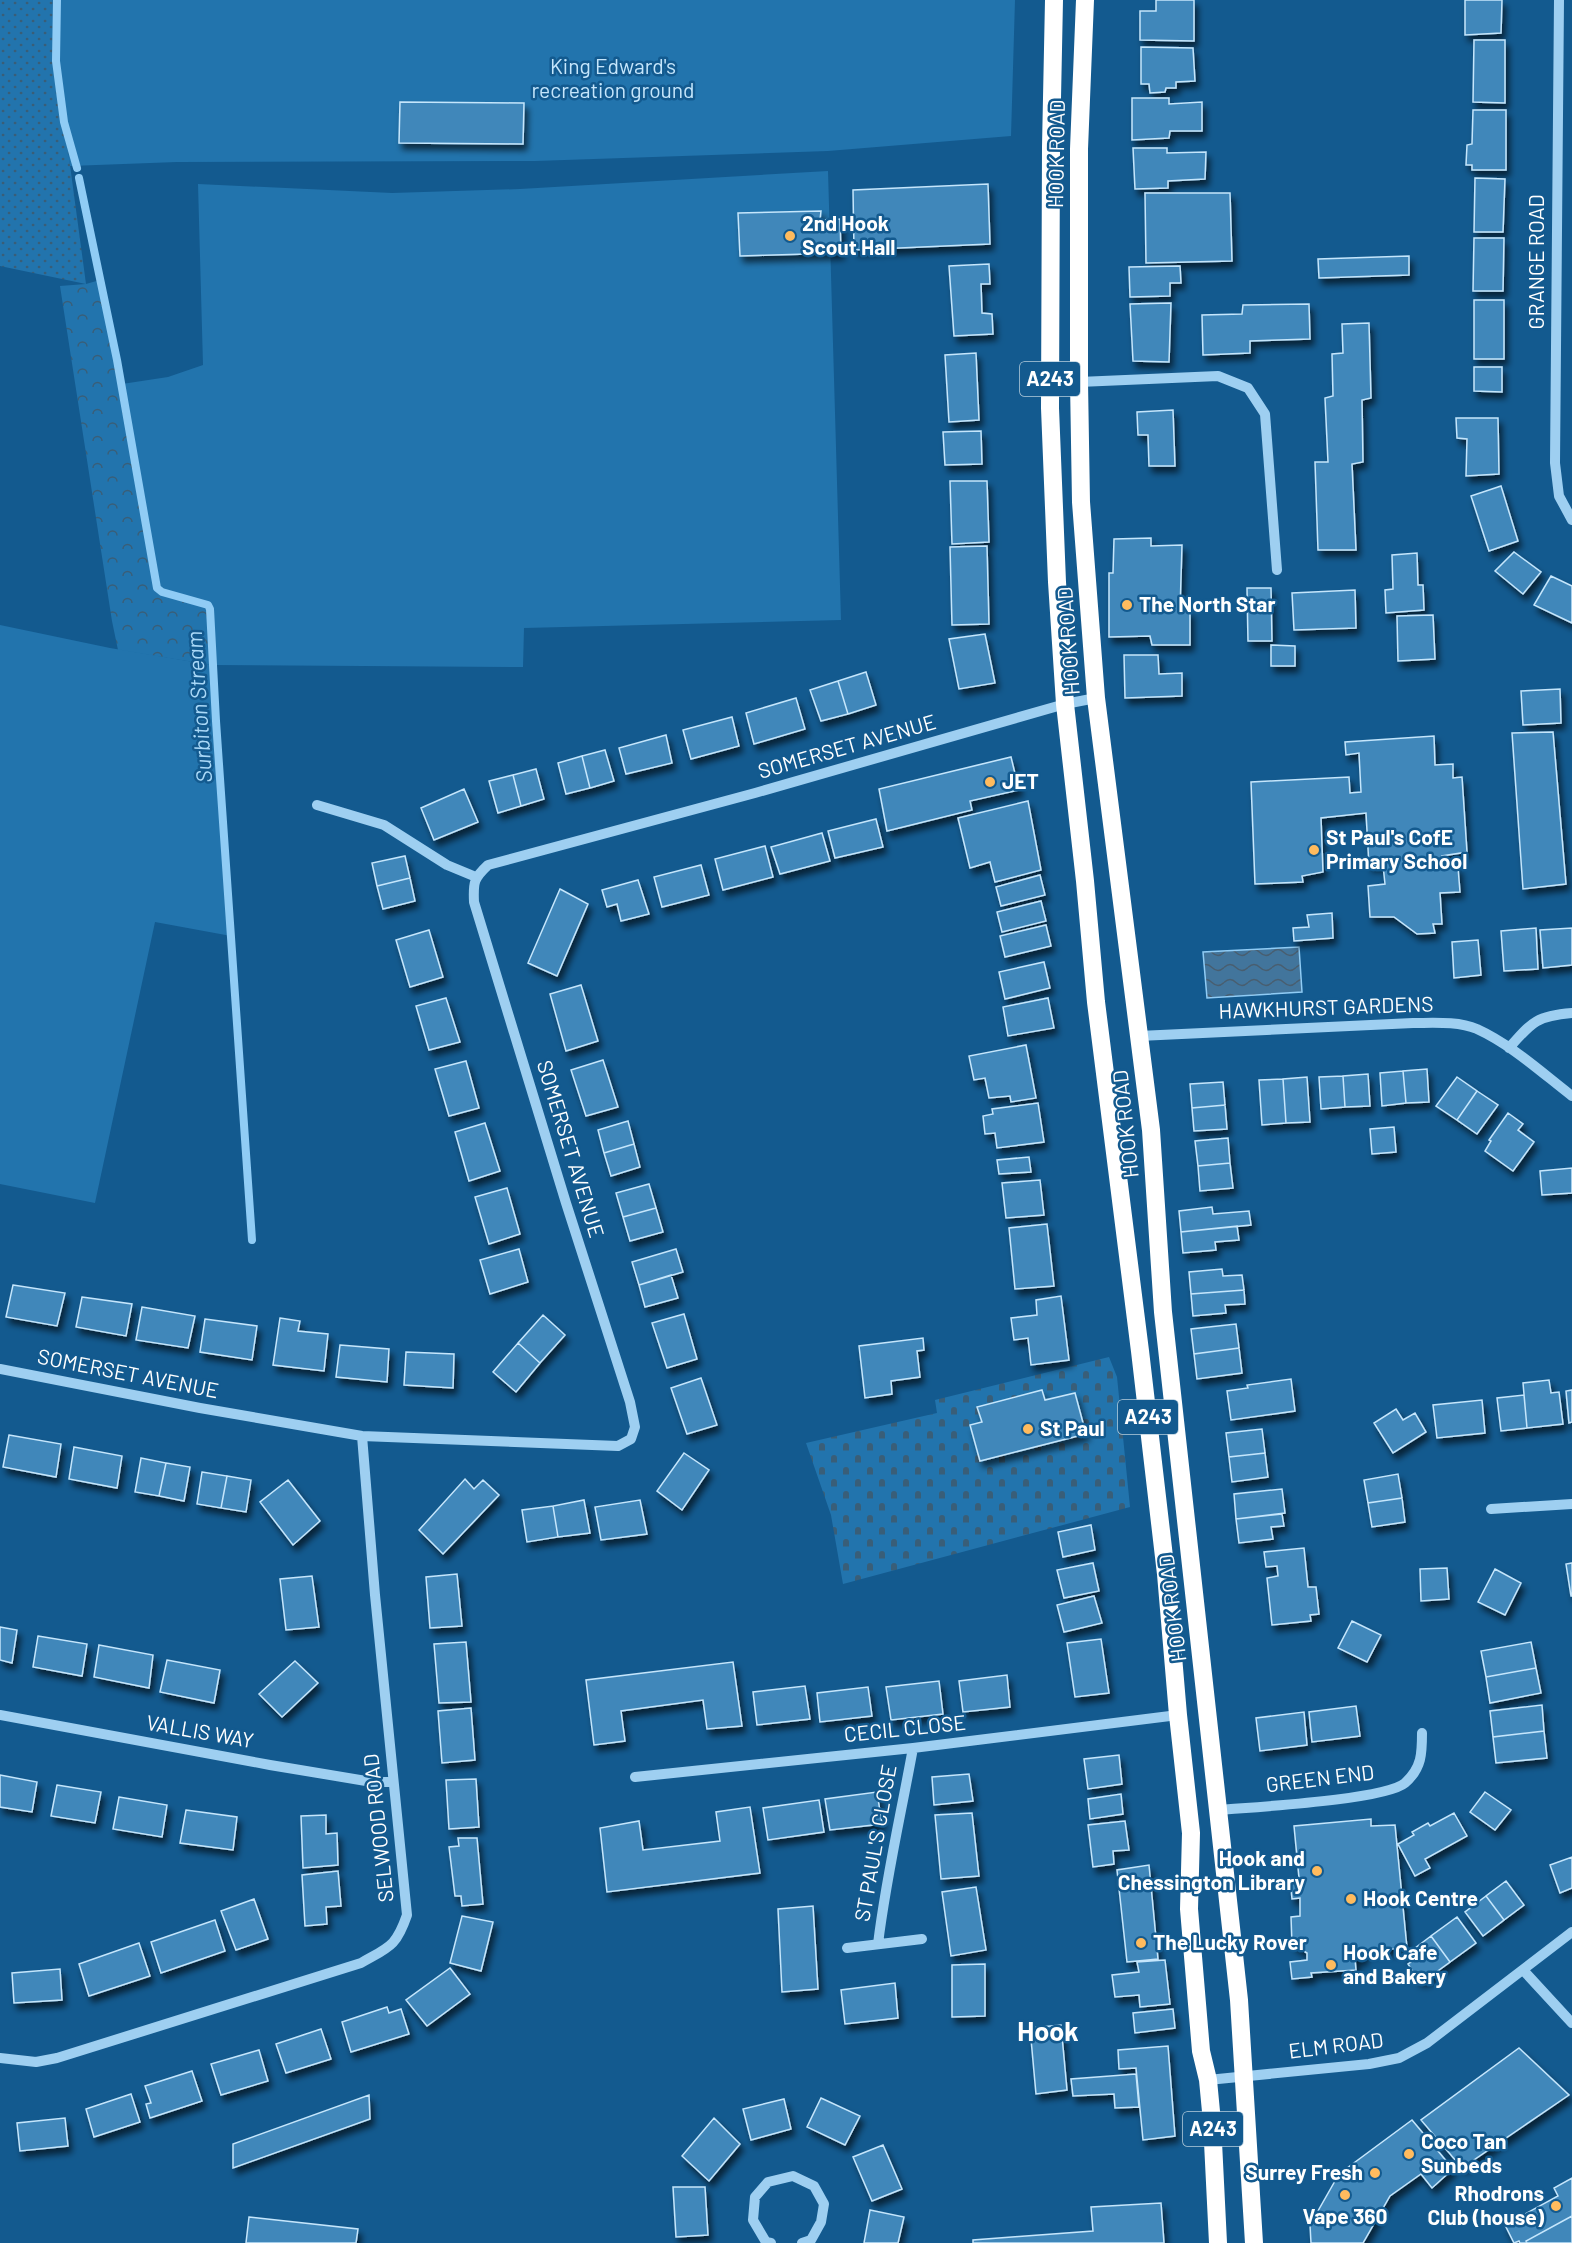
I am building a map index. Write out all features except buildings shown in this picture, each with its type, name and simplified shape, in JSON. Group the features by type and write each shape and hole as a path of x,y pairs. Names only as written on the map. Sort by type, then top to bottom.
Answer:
{"highway":[{"name":"HOOK ROAD","path":"1054,0 1050,408 1057,582 1065,704 1096,1002 1166,1574 1191,1833 1189,1909 1201,2050 1208,2080 1218,2243"},
{"name":"HOOK ROAD","path":"1084,0 1079,149 1081,502 1096,698 1151,1130 1163,1312 1220,1810 1239,2000 1254,2243"}],"street":[{"name":"GRANGE ROAD","path":"1559,0 1555,463 1559,496 1572,520"},
{"path":"1079,382 1218,376 1248,388 1265,414 1277,570"},
{"name":"SOMERSET AVENUE","path":"0,1369 200,1408 363,1436 618,1446 631,1439 635,1427 630,1402 566,1203 474,902 473,887 476,877 488,865 755,793 1065,704 1096,698"},
{"path":"317,805 384,825 447,865 476,877"},
{"path":"1509,1048 1529,1024 1548,1015 1572,1013"},
{"name":"HAWKHURST GARDENS","path":"1139,1036 1446,1023 1476,1029 1509,1048 1572,1095"},
{"name":"SELWOOD ROAD","path":"0,2058 36,2062 57,2058 361,1963 391,1946 400,1935 407,1915 363,1436"},
{"path":"1491,1509 1572,1504"},
{"name":"VALLIS WAY","path":"0,1715 270,1765 372,1782 393,1782"},
{"name":"CECIL CLOSE","path":"635,1778 913,1748 1178,1715"},
{"name":"GREEN END","path":"1220,1810 1375,1794 1395,1787 1405,1783 1422,1759 1422,1733"},
{"name":"ST PAUL'S CLOSE","path":"878,1944 885,1886 913,1748"},
{"name":"ELM ROAD","path":"1208,2080 1369,2064 1399,2058 1427,2043 1572,1932"},
{"name":"ST PAUL'S CLOSE","path":"847,1948 922,1940"},
{"path":"1523,1970 1572,2023"},
{"path":"771,2243 766,2242 753,2220 755,2197 768,2182 792,2176 814,2186 824,2204 821,2222 811,2240 802,2243"}],"green space":[{"path":"0,0 56,0 53,39 86,284 0,266"},
{"name":"King Edward's recreation ground","path":"54,0 1015,0 1011,136 828,151 535,161 177,162 70,166 54,45"},
{"path":"828,171 841,620 524,628 523,667 212,665 210,606 157,590 122,384 168,377 203,365 198,184 392,193 520,189"},
{"path":"100,280 122,384 157,590 210,606 212,665 118,650 60,286 86,284"},
{"path":"0,625 110,648 212,665 231,936 155,922 95,1203 0,1184"},
{"path":"1109,1357 1117,1377 1130,1507 843,1584 831,1515 806,1443 937,1413 935,1400"}],"water":[{"path":"1299,947 1302,992 1207,998 1203,952"}],"waterway":[{"name":"Surbiton Stream","path":"57,0 56,61 64,122 77,168"},
{"name":"Surbiton Stream","path":"79,178 117,360 157,588 162,592 208,605 210,609 252,1240"}],"place":[{"name":"2nd Hook Scout Hall","path":"790,236"},
{"name":"The North Star","path":"1127,605"},
{"name":"JET","path":"990,782"},
{"name":"St Paul's CofE Primary School","path":"1314,850"},
{"name":"St Paul","path":"1028,1429"},
{"name":"Hook and Chessington Library","path":"1317,1871"},
{"name":"Hook Centre","path":"1351,1899"},
{"name":"The Lucky Rover","path":"1141,1943"},
{"name":"Hook Cafe and Bakery","path":"1331,1965"},
{"name":"Coco Tan Sunbeds","path":"1409,2154"},
{"name":"Surrey Fresh","path":"1375,2173"},
{"name":"Vape 360","path":"1345,2195"},
{"name":"Rhodrons Club (house)","path":"1556,2206"}],"district":[{"name":"Hook","path":"1048,2032"}]}
